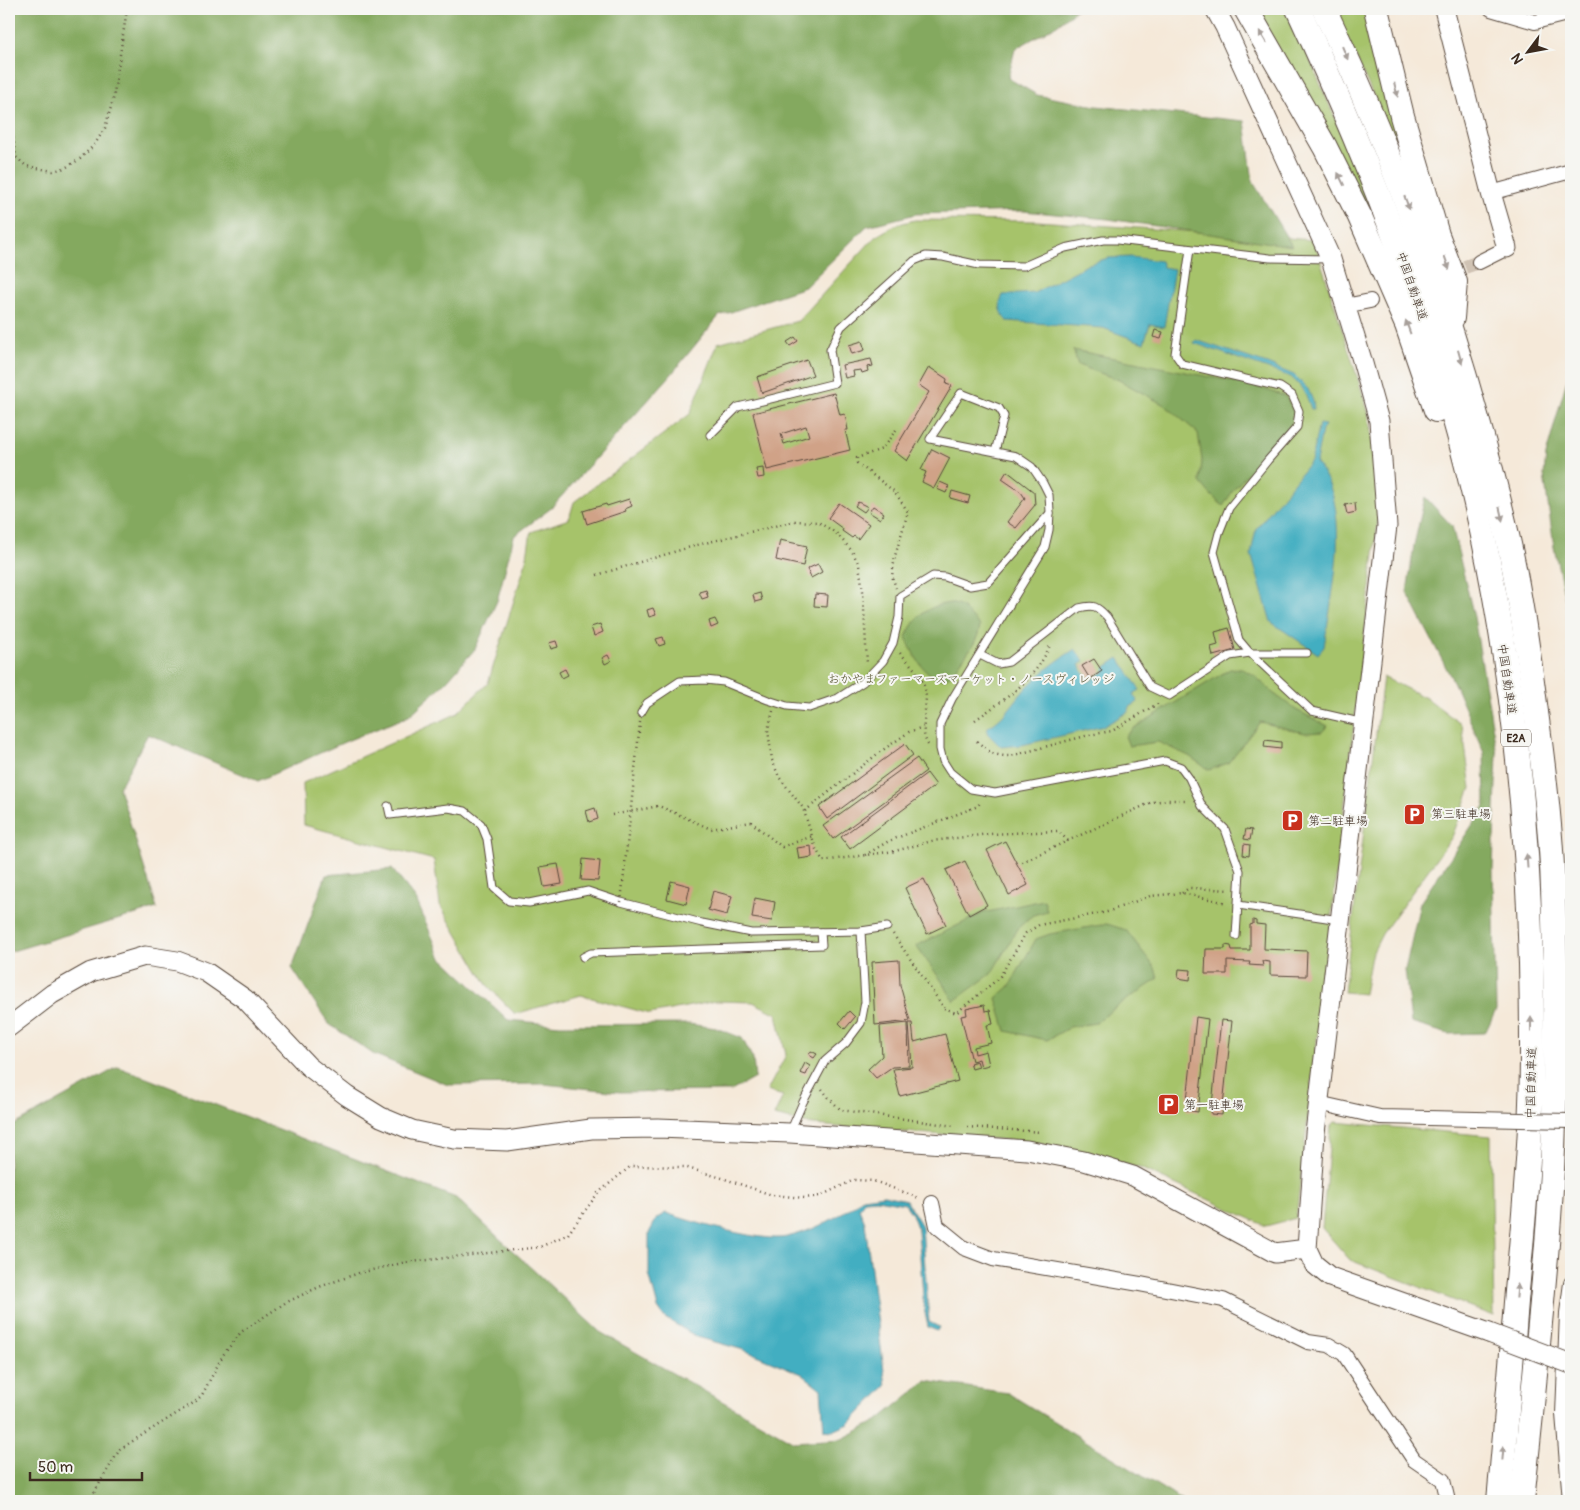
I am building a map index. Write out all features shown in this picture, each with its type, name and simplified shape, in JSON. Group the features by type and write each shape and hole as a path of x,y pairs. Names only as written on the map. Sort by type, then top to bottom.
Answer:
{"highway":[{"path":"1246,9 1325,148 1360,217 1407,325 1490,573"},
{"name":"中国自動車道","path":"1298,9 1365,161 1404,260 1440,369 1466,467 1490,573 1521,776 1529,886 1532,1005 1531,1102 1524,1219 1499,1501"},
{"name":"中国自動車道","path":"1324,9 1383,143 1426,252 1489,461 1514,568 1530,664 1544,768 1553,885 1555,1104 1551,1189 1522,1501"},
{"path":"1376,9 1408,134 1437,235 1455,282 1451,330"}],"street":[{"path":"1214,9 1233,44 1331,259 1378,421 1387,526 1318,1103 1310,1189 1307,1249 1314,1264 1330,1277 1571,1364"},
{"path":"1444,9 1507,248 1479,262"},
{"path":"1491,9 1535,22 1571,13"},
{"path":"1491,193 1571,171"},
{"path":"1345,306 1370,300"},
{"path":"9,1027 52,994 91,972 145,956 177,961 206,972 245,999 308,1066 347,1096 381,1117 412,1130 454,1139 507,1141 591,1129 658,1128 790,1133 1027,1150 1084,1161 1132,1176 1275,1252 1307,1249"},
{"path":"1318,1103 1380,1117 1571,1121"},
{"path":"932,1203 937,1226 964,1248 993,1260 1140,1284 1223,1300 1308,1342 1329,1345 1344,1354 1414,1460 1444,1480 1448,1501"},
{"path":"1570,1501 1567,1415 1567,1313 1571,1282"}],"lane":[{"path":"710,435 738,407 835,383 830,350 841,327 914,261 926,256 979,265 1024,266 1065,248 1102,240 1117,240 1270,258 1331,259"},
{"path":"1190,249 1174,354 1182,364 1280,387 1292,395 1299,411 1297,427 1229,508 1214,552 1239,640 1250,653 1312,711 1364,723"},
{"path":"995,452 1004,416 999,408 961,394 930,439 995,452 1016,456 1032,467 1043,483 1049,495 1050,512 1049,530 1045,547 952,699 940,724 940,749 943,761 950,772 971,789 995,793 1165,761 1181,767 1189,778 1202,806 1225,829 1240,872 1236,936"},
{"path":"641,714 647,704 680,681 705,680 724,682 787,706 809,708 838,698 864,682 883,661 891,647 899,617 900,596 915,585 933,576 945,577 970,586 988,583 1050,512"},
{"path":"980,655 998,664 1009,662 1079,608 1089,605 1099,608 1107,617 1150,687 1168,696 1230,656 1250,653 1307,654"},
{"path":"388,806 390,815 448,808 465,811 480,824 487,839 494,888 509,901 529,904 588,891 621,902 702,923 751,933 861,931 888,927"},
{"path":"1238,905 1340,920"},
{"path":"790,1133 803,1102 825,1061 846,1042 860,1024 865,1002 861,931"},
{"path":"583,957 592,953 822,945 821,932"}],"path":[{"path":"9,108 16,157 26,166 53,171 65,168 80,159 95,144 105,128 113,100 127,9"},
{"path":"896,430 882,449 857,458 857,462 895,492 908,512 895,556 892,576 900,596"},
{"path":"597,575 697,544 795,521 818,522 836,533 852,551 859,564 863,591 867,678"},
{"path":"975,720 1011,695 1038,667 1048,650 1054,633 1053,628"},
{"path":"891,647 915,668 921,680 925,690 926,704 923,727 927,744 943,761"},
{"path":"977,741 990,754 1011,756 1089,735 1112,731 1168,696"},
{"path":"776,702 768,730 772,760 779,777 804,811 816,849 823,861 895,851 932,841 988,834 1058,831 1068,841"},
{"path":"621,902 641,714"},
{"path":"804,811 880,752 909,732 923,727"},
{"path":"863,856 888,841 978,806 987,792"},
{"path":"1022,862 1152,802 1199,800"},
{"path":"612,815 659,806 711,829 751,822 782,847 812,836"},
{"path":"1182,893 1189,888 1238,890"},
{"path":"888,927 944,1008 956,1013 999,978 1026,933 1039,925 1107,912 1150,896 1182,893 1238,905"},
{"path":"816,1080 829,1098 841,1110 953,1126 1042,1132"},
{"path":"89,1501 120,1450 195,1402 202,1395 223,1355 241,1332 285,1303 327,1284 402,1263 540,1247 568,1234 598,1193 631,1166 684,1167 772,1195 805,1198 820,1196 854,1180 874,1181 932,1203"}],"green space":[{"path":"16,9 1077,9 1057,25 1015,49 1008,78 1037,95 1096,106 1245,121 1253,182 1292,246 1108,219 1023,211 916,214 867,226 805,287 719,316 670,376 550,509 514,536 497,601 475,649 447,681 409,716 349,740 258,781 148,734 119,788 157,908 9,952 9,238 11,231 9,28"},
{"path":"1254,9 1288,9 1367,192 1389,258"},
{"path":"1334,9 1366,9 1411,179"},
{"name":"おかやまファーマーズマーケット・ノースヴィレッジ","path":"915,220 1037,221 1314,240 1368,411 1375,460 1379,511 1296,1218 1266,1226 1140,1168 1033,1142 814,1125 774,1116 783,1096 767,1091 786,1055 777,1014 753,1002 716,1001 650,1014 581,995 515,1014 487,985 440,905 434,860 304,825 303,783 456,714 488,683 526,562 531,532 569,519 574,502 690,414 718,343 798,321 875,237 895,225"},
{"path":"1073,350 1251,385 1285,396 1294,412 1291,425 1234,489 1223,506 1200,482 1202,460 1198,433 1166,406 1119,380 1078,365"},
{"path":"1571,370 1571,658 1566,604 1554,547 1544,475 1546,455"},
{"path":"1425,497 1452,526 1474,617 1497,754 1493,870 1496,1010 1485,1033 1448,1034 1411,1023 1405,970 1420,903 1485,806 1484,753 1454,683 1407,592 1414,545"},
{"path":"951,603 962,607 980,626 971,648 952,675 943,679 935,677 922,667 906,637 918,618 929,609"},
{"path":"1571,658 1571,696 1570,698"},
{"path":"1230,669 1242,669 1254,675 1273,693 1296,710 1328,726 1322,732 1305,733 1260,722 1228,763 1209,770 1189,756 1158,742 1129,746 1125,736 1134,728"},
{"name":"第三駐車場","path":"1383,677 1428,699 1462,725 1471,788 1452,837 1382,934 1371,956 1364,994 1344,992"},
{"path":"392,869 416,899 440,956 508,1020 560,1025 689,1024 716,1028 742,1038 753,1059 755,1078 731,1091 620,1092 544,1084 448,1085 373,1054 329,1024 292,968 326,875"},
{"path":"1044,900 1047,911 1033,915 1019,927 991,974 954,1001 916,946 983,913"},
{"path":"1107,924 1126,930 1155,968 1158,979 1095,1023 1070,1027 1047,1040 1006,1031 996,998 1009,987 1036,939 1050,934"},
{"path":"118,1067 456,1198 600,1332 794,1442 842,1439 877,1421 926,1381 1008,1393 1183,1501 9,1501 9,1128"},
{"path":"1335,1122 1491,1136 1494,1316 1350,1260 1322,1228 1331,1126"}],"water":[{"path":"1131,257 1161,261 1163,267 1174,269 1164,327 1150,324 1144,343 1103,328 1007,321 1001,312 1000,306 1003,295 1034,293 1089,264 1108,258"},
{"path":"1196,340 1294,375 1308,389 1314,409 1311,409 1304,392 1291,377 1194,343"},
{"path":"1319,424 1325,425 1322,430 1316,462 1328,482 1334,500 1337,520 1337,541 1334,586 1324,647 1318,654 1271,622 1251,554 1256,529 1311,461"},
{"path":"1075,649 1084,661 1079,665 1089,682 1105,671 1104,668 1119,658 1140,690 1133,694 1138,702 1130,707 1128,712 1104,726 1022,745 1001,747 987,733 988,727 1000,719 1024,690 1040,675"},
{"path":"884,1195 906,1200 922,1226 929,1322 939,1327 937,1331 928,1327 924,1308 918,1230 912,1214 905,1204 877,1199 865,1200 859,1208 865,1223 886,1386 849,1424 833,1431 824,1430 821,1389 802,1374 744,1350 697,1337 665,1318 658,1308 649,1274 649,1233 657,1218 666,1213 727,1231 776,1238 787,1237 820,1226 850,1208 862,1198"}],"building":[{"path":"1155,330 1163,332 1161,339 1153,337"},
{"path":"795,337 798,341 790,346 787,342"},
{"path":"862,341 865,350 852,354 849,345"},
{"path":"871,359 873,366 867,367 868,371 862,373 861,370 853,371 854,376 845,378 842,365"},
{"path":"807,360 813,375 762,393 757,377"},
{"path":"929,367 947,379 946,384 952,386 907,461 894,451 929,392 919,385"},
{"path":"834,393 840,415 845,414 848,430 845,430 850,450 767,470 753,413","holes":["806,426 809,436 784,444 781,434"]},
{"path":"932,449 950,458 934,488 922,482 926,472 921,470"},
{"path":"763,468 764,477 758,478 756,469"},
{"path":"1007,471 1034,492 1035,505 1016,528 1007,522 1025,498 1021,492 1002,479"},
{"path":"940,482 949,486 946,493 937,489"},
{"path":"952,491 970,496 968,503 950,498"},
{"path":"629,499 632,506 625,509 626,511 587,524 583,511"},
{"path":"858,502 868,507 864,512 855,506"},
{"path":"839,503 869,524 858,539 854,536 852,538 842,531 843,529 828,518"},
{"path":"1355,503 1356,512 1347,514 1345,505"},
{"path":"873,506 884,513 880,519 869,512"},
{"path":"780,540 807,546 803,566 776,560"},
{"path":"818,564 822,572 811,578 807,569"},
{"path":"706,590 708,597 702,599 699,592"},
{"path":"760,593 762,600 755,602 753,595"},
{"path":"815,594 828,595 827,607 814,606"},
{"path":"653,608 656,615 649,617 647,610"},
{"path":"715,619 718,625 711,628 709,621"},
{"path":"600,624 603,632 594,636 591,627"},
{"path":"1229,628 1235,650 1213,656 1211,647 1218,645 1215,632"},
{"path":"663,637 665,644 659,646 656,639"},
{"path":"556,641 558,647 551,649 549,643"},
{"path":"608,655 611,661 605,664 602,658"},
{"path":"1094,659 1102,671 1090,679 1082,666"},
{"path":"565,669 568,675 562,678 559,672"},
{"path":"1265,740 1281,742 1281,749 1264,747"},
{"path":"905,744 913,755 827,819 819,807"},
{"path":"917,758 926,771 833,839 823,826"},
{"path":"927,773 936,785 850,849 841,837"},
{"path":"595,808 598,819 589,822 586,811"},
{"path":"1246,829 1252,830 1250,840 1244,839"},
{"path":"1005,841 1028,885 1009,895 987,850"},
{"path":"1244,844 1250,845 1249,856 1243,855"},
{"path":"811,846 812,857 799,859 797,848"},
{"path":"583,859 600,861 598,881 581,880"},
{"path":"965,861 987,905 969,915 946,870"},
{"path":"558,864 562,884 544,887 540,867"},
{"path":"924,879 946,925 927,934 905,888"},
{"path":"671,881 690,886 686,904 667,899"},
{"path":"713,891 732,896 727,915 708,910"},
{"path":"755,898 775,902 772,921 752,918"},
{"path":"1253,920 1256,921 1256,924 1265,925 1264,949 1307,951 1306,976 1270,975 1270,962 1262,961 1263,966 1249,965 1250,962 1227,961 1227,974 1205,974 1206,949 1225,949 1225,945 1231,946 1232,950 1250,950 1250,925 1253,924"},
{"path":"899,960 900,985 910,1021 875,1025 872,962"},
{"path":"1179,969 1191,970 1190,980 1178,978"},
{"path":"984,1005 985,1011 990,1010 993,1024 987,1025 991,1043 974,1047 975,1054 986,1051 989,1065 981,1067 979,1059 972,1061 961,1016 967,1015 966,1009"},
{"path":"849,1011 855,1017 845,1029 839,1023"},
{"path":"1196,1017 1208,1019 1198,1112 1186,1110"},
{"path":"1221,1020 1232,1021 1222,1115 1211,1114"},
{"path":"908,1023 909,1066 892,1067 876,1078 868,1069 882,1056 880,1026"},
{"path":"909,1023 912,1023 914,1042 945,1034 958,1081 900,1096 893,1069 912,1067"},
{"path":"811,1051 817,1054 814,1058 809,1055"},
{"path":"977,1061 979,1067 972,1069 970,1063"},
{"path":"805,1063 810,1066 806,1075 800,1073"}],"tunnel":[{"path":"1445,274 1479,262"}],"place":[{"name":"第三駐車場","path":"1415,814"},
{"name":"第二駐車場","path":"1292,821"},
{"name":"第一駐車場","path":"1168,1105"}]}
